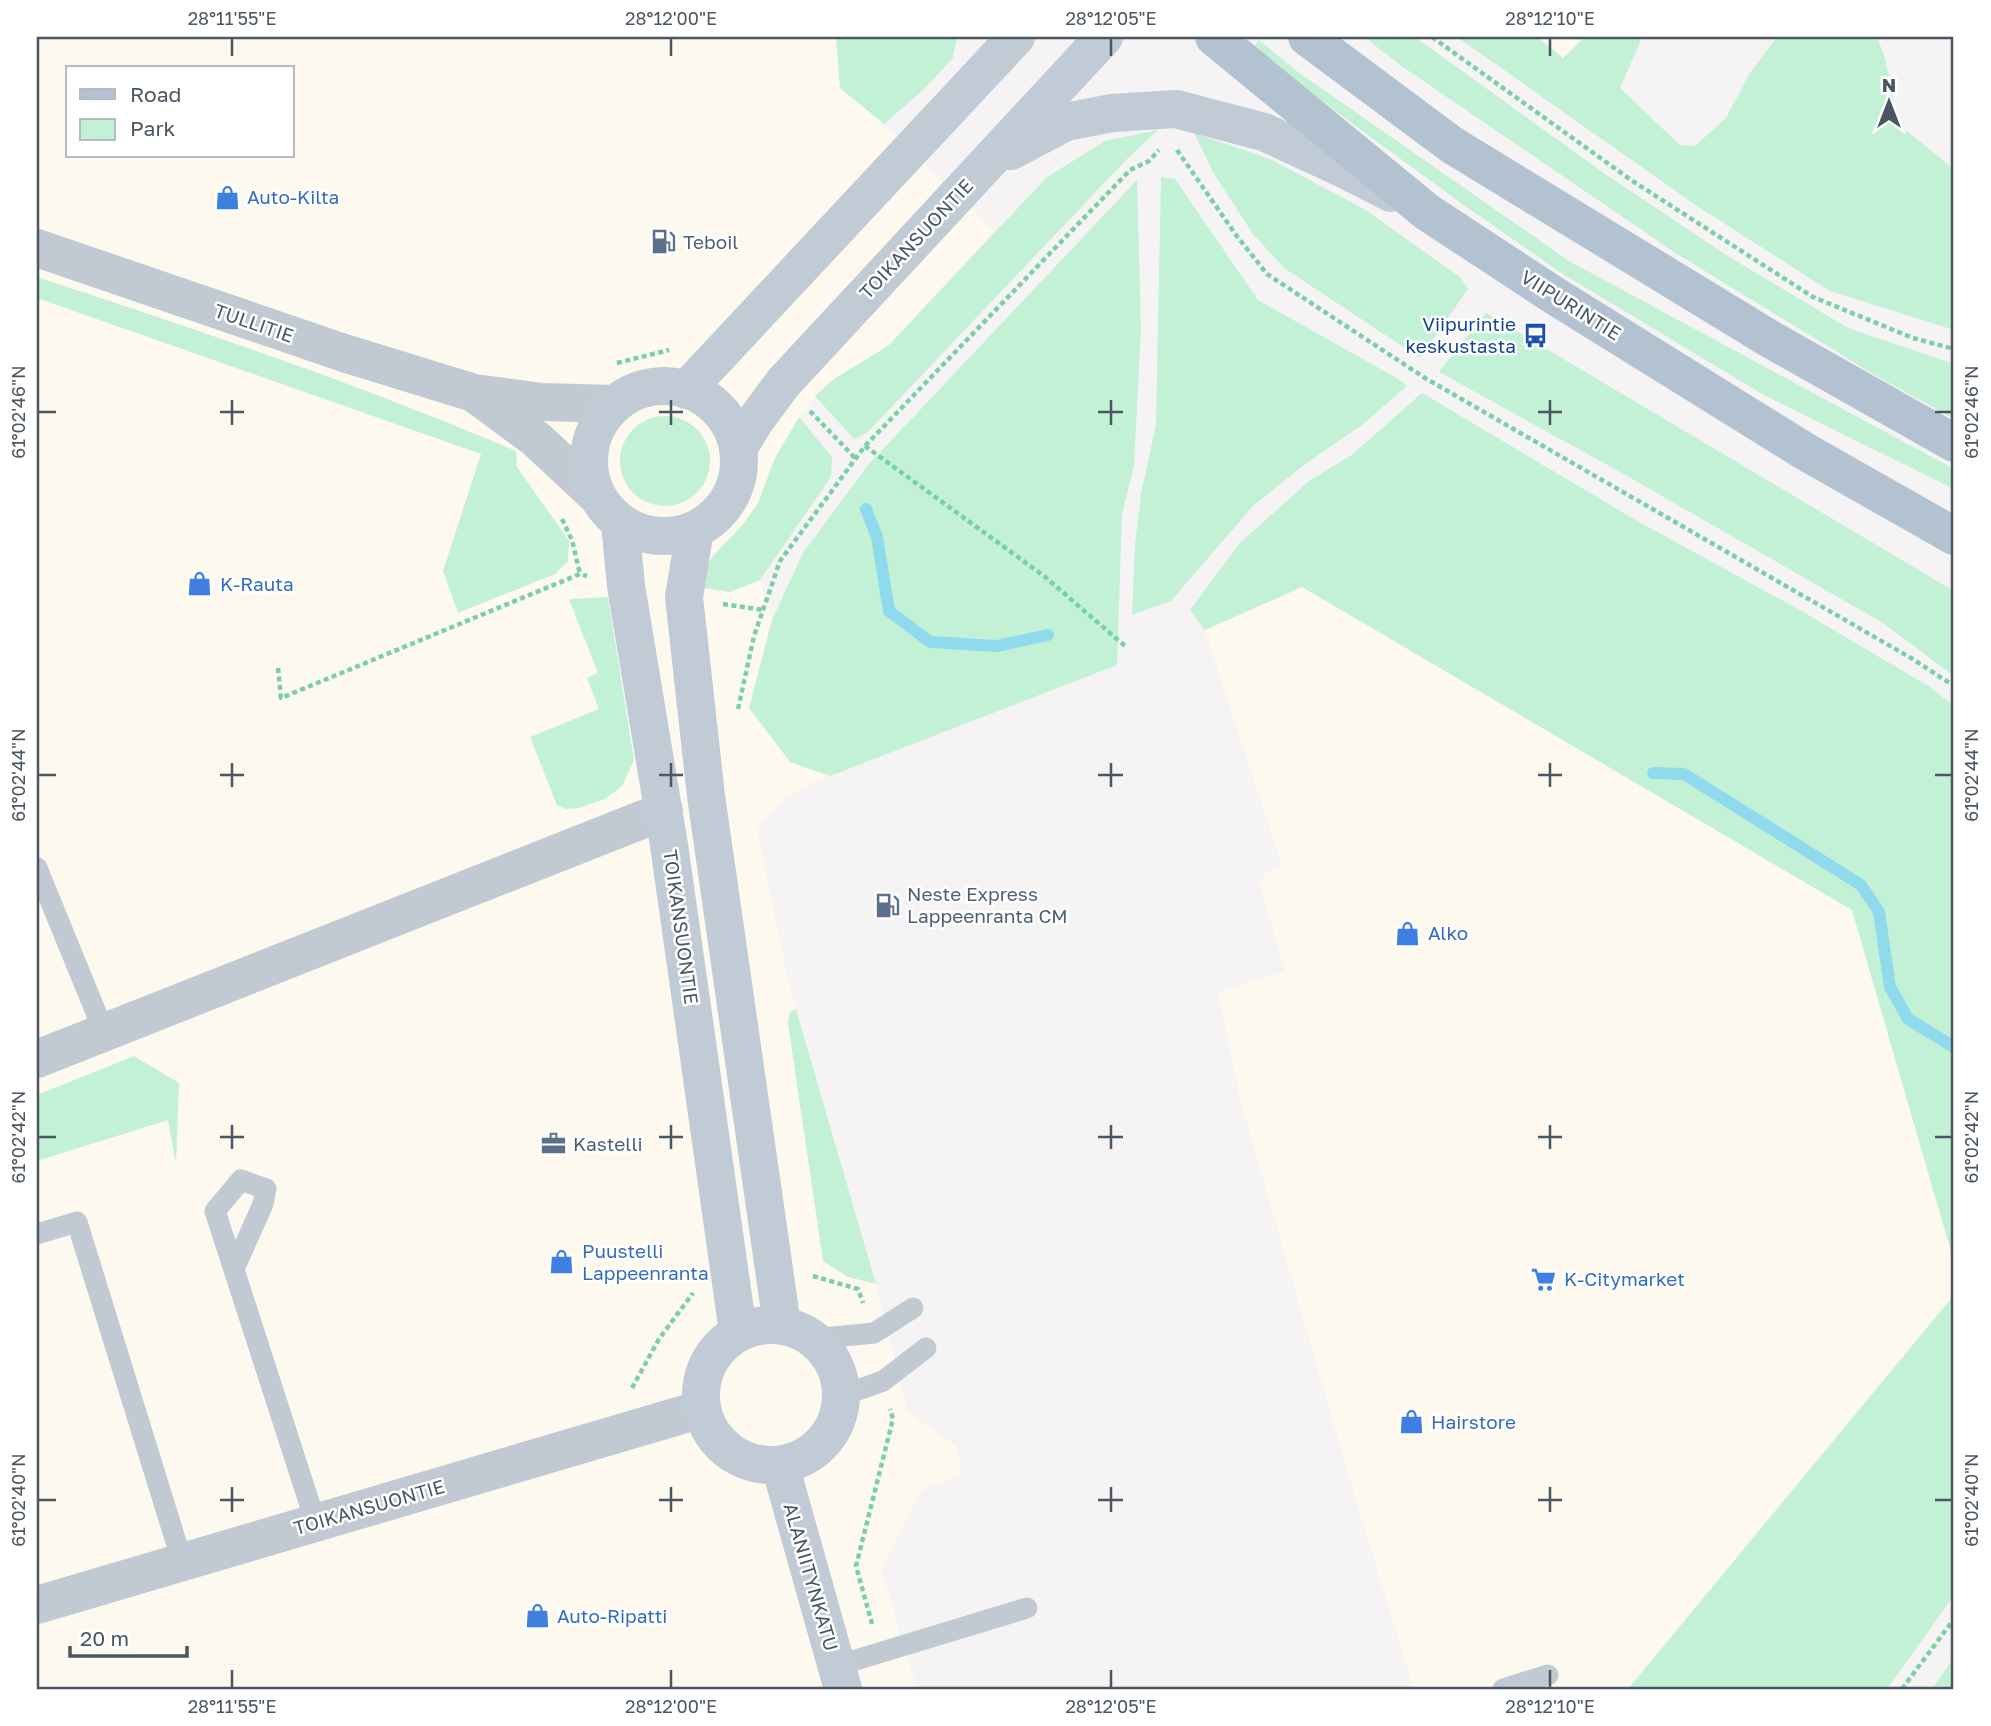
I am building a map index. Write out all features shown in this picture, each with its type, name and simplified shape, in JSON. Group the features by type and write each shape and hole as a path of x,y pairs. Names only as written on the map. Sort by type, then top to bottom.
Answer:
{"main road":[{"path":"941,117 980,46 982,37"},
{"path":"686,390 1016,37"},
{"name":"TOIKANSUONTIE","path":"738,449 783,383 1104,37"},
{"name":"VIIPURINTIE","path":"1214,37 1427,212 1555,296 1806,452 1954,536"},
{"path":"1307,37 1451,145 1770,339 1954,443"},
{"path":"984,165 1066,122 1112,113 1173,124 1264,132 1427,212"},
{"path":"661,386 686,390 705,398 721,412 732,429 738,449 738,473 730,497 716,516 695,530 676,536 657,537 638,532 620,523 596,495 588,471 589,446 598,423 614,404 636,391 661,386"},
{"name":"TOIKANSUONTIE","path":"620,523 626,586 664,811 738,1332"},
{"path":"695,530 684,597 706,796 775,1280 798,1332"},
{"path":"760,1325 798,1332 826,1350 834,1364 840,1380 838,1416 829,1434 816,1449 799,1460 780,1465 758,1464 739,1458 722,1445 709,1428 702,1409 700,1390 711,1356 738,1332 760,1325"},
{"name":"ALANIITYNKATU","path":"780,1465 840,1677"}],"street":[{"name":"TULLITIE","path":"37,248 344,353 474,393 542,402 614,404"},
{"name":"TULLITIE","path":"474,393 536,439 596,495"},
{"path":"37,1059 664,811"},
{"name":"TOIKANSUONTIE","path":"37,1605 702,1409"}],"lane":[{"path":"37,868 104,1032"},
{"path":"37,1234 77,1222 177,1545 185,1561"},
{"path":"234,1269 317,1522"},
{"path":"798,1332 874,1333 913,1308"},
{"path":"841,1396 883,1381 926,1348"},
{"path":"840,1677 880,1653 1027,1608"},
{"path":"1503,1689 1548,1675"}],"path":[{"path":"1432,37 1631,180 1813,297 1913,338 1954,349"},
{"path":"738,719 738,707 754,636 780,561 865,446 1130,170 1149,161 1173,124 1223,218 1267,274 1425,378 1911,658 1954,686"},
{"path":"865,446 1044,576 1125,646"},
{"path":"278,668 281,698 580,574 626,586"},
{"path":"684,597 763,610"},
{"path":"814,1264 816,1276"},
{"path":"775,1280 816,1276 858,1289 874,1333"},
{"path":"629,1393 659,1339 698,1286 731,1283"},
{"path":"880,1653 856,1566 893,1419 883,1381"},
{"path":"1902,1689 1954,1619"}],"shaded area":[{"path":"37,37 836,37 841,88 884,124 994,231 888,346 834,379 815,396 775,458 758,503 741,527 712,557 730,592 760,580 772,620 749,708 790,761 830,776 782,800 757,829 788,979 876,1284 908,1412 956,1446 962,1473 922,1490 881,1568 917,1689 37,1689"},
{"path":"1538,37 1585,37 1563,58"},
{"path":"1302,587 1852,910 1954,1262 1954,1295 1628,1689 1414,1689 1354,1494 1241,1103 1218,992 1285,971 1259,882 1266,873 1282,867 1205,630"}],"green space":[{"path":"836,37 957,37 953,58 924,89 884,124 840,88"},
{"path":"1364,37 1415,37 1608,176 1726,255 1848,328 1954,364 1954,419 1878,377 1677,254 1403,67"},
{"path":"1457,37 1537,37 1563,58 1585,37 1635,37 1641,40 1620,88 1680,145 1695,146 1726,118 1750,73 1777,37 1877,37 1885,58 1898,124 1954,169 1954,330 1830,291 1697,206"},
{"path":"1259,40 1298,72 1569,261 1954,469 1954,489 1762,394 1563,274 1252,50"},
{"path":"1158,130 1125,161 867,433 854,439 815,396 834,379 888,346 1047,177 1105,141"},
{"path":"1194,133 1270,159 1364,209 1461,278 1468,289 1420,358 1284,268 1253,234 1213,172"},
{"path":"1161,177 1175,179 1258,300 1407,386 1363,424 1304,465 1253,506 1171,601 1132,615 1135,544 1141,494 1156,424"},
{"path":"1137,180 1141,328 1134,465 1122,514 1117,665 830,776 790,762 749,708 772,620 803,553 868,465"},
{"path":"37,277 338,380 516,451 517,467 569,541 568,561 555,574 458,613 443,571 481,454 37,298"},
{"path":"1486,313 1954,591 1954,676 1883,623 1622,473 1439,372"},
{"path":"1422,393 1639,522 1798,609 1930,687 1954,706 1954,1262 1852,910 1302,587 1205,630 1190,610 1239,544 1309,481 1353,454"},
{"path":"665,416 682,419 697,429 707,444 710,461 707,478 697,493 682,503 665,506 648,503 633,493 623,478 620,461 623,444 633,429 648,419"},
{"path":"799,417 832,457 831,477 760,580 730,592 697,587 712,557 741,527 758,503 775,458"},
{"path":"608,597 634,760 622,786 605,799 579,808 566,809 557,805 530,737 599,709 587,678 598,673 569,599"},
{"path":"796,1009 876,1284 848,1277 823,1261 788,1023 790,1012"},
{"path":"134,1056 179,1083 176,1164 168,1120 37,1161 37,1095"},
{"path":"1954,1295 1954,1595 1887,1689 1628,1689"},
{"path":"1954,1657 1954,1689 1932,1689"}],"waterway":[{"path":"866,509 877,537 889,611 930,642 997,646 1048,635"},
{"path":"1653,773 1684,774 1861,885 1879,912 1890,987 1908,1019 1954,1047"}],"place":[{"name":"Auto-Kilta","path":"227,197"},
{"name":"Teboil","path":"663,242"},
{"name":"Viipurintie keskustasta","path":"1536,335"},
{"name":"K-Rauta","path":"200,584"},
{"name":"Neste Express Lappeenranta CM","path":"887,905"},
{"name":"Alko","path":"1408,933"},
{"name":"Kastelli","path":"553,1144"},
{"name":"Puustelli Lappeenranta","path":"562,1262"},
{"name":"K-Citymarket","path":"1544,1279"},
{"name":"Hairstore","path":"1411,1422"},
{"name":"Auto-Ripatti","path":"537,1616"}]}
